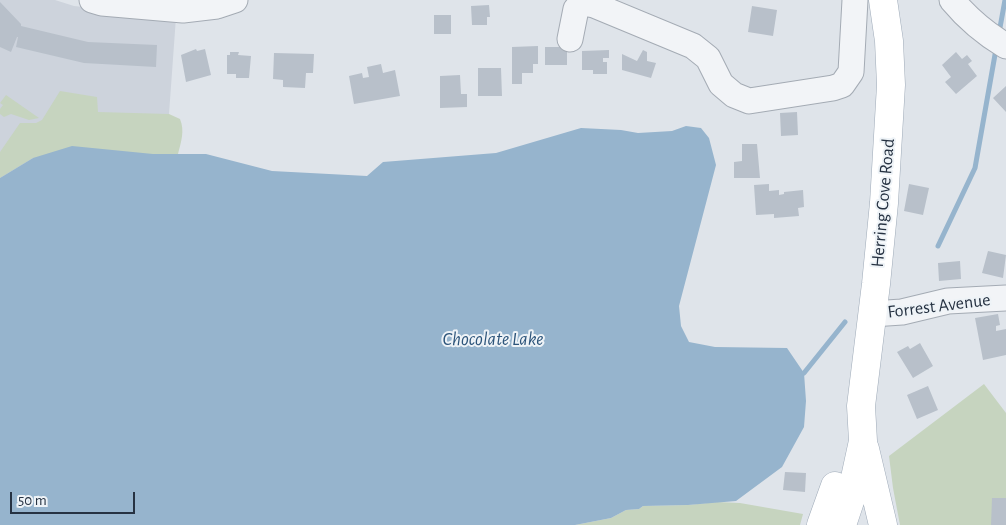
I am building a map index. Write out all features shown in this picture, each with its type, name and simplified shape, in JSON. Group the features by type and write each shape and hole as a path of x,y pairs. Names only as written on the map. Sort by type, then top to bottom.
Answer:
{"main road":[{"name":"Herring Cove Road","path":"834,524 850,501 863,442 861,406 884,203 891,85 889,41 883,0"},
{"name":"Herring Cove Road","path":"834,524 840,473 846,444 861,406"},
{"path":"863,442 883,525"}],"street":[{"path":"92,0 102,3 183,10 217,6 234,0"},
{"path":"570,38 576,9 584,3 594,5 693,46 708,58 721,84 734,95 749,101 842,85 851,72 855,0"},
{"path":"952,0 962,13 1000,42"},
{"name":"Forrest Avenue","path":"872,314 902,312 948,301 1006,298"}],"shaded area":[{"path":"0,0 55,0 74,6 176,17 169,114 178,154 33,158 0,178"}],"green space":[{"path":"60,91 97,97 98,112 169,114 180,119 182,132 178,154 33,158 0,178 0,152 20,123 36,123 42,120"},
{"path":"6,95 39,118 29,120 11,114 4,117 0,114 0,109 3,105 0,103"},
{"path":"984,384 1006,413 1006,525 900,525 889,456"},
{"path":"717,502 740,503 803,514 800,525 575,525 611,518 626,510 639,509 643,506"}],"water":[{"name":"Chocolate Lake","path":"686,126 701,128 709,138 716,165 679,306 681,326 689,342 715,347 787,348 804,373 806,401 804,427 782,467 736,501 643,506 639,509 626,510 611,518 575,525 0,525 0,178 33,158 72,146 153,154 206,154 272,171 367,176 383,162 496,153 581,128 621,130 638,133 672,131"}],"building":[{"path":"0,2 21,26 88,42 157,45 156,67 84,63 16,47 18,37 11,52 0,47"},
{"path":"489,5 490,17 487,17 487,25 472,25 471,6"},
{"path":"752,6 777,10 773,36 748,32"},
{"path":"434,15 451,15 451,34 434,34"},
{"path":"538,46 538,64 533,64 533,73 522,73 522,84 512,84 512,47"},
{"path":"545,47 567,47 567,65 545,65"},
{"path":"196,49 197,51 205,49 211,75 186,82 181,55"},
{"path":"609,50 609,58 603,58 603,62 607,62 607,74 593,74 593,70 582,70 582,51"},
{"path":"643,50 647,52 647,61 656,63 651,78 622,70 622,54 637,61"},
{"path":"230,52 239,52 238,55 251,56 249,78 236,78 236,74 227,74 227,55 230,55"},
{"path":"956,52 962,59 967,55 972,61 968,64 977,76 956,94 945,82 951,77 942,65"},
{"path":"274,53 314,54 313,73 306,73 305,88 283,87 283,80 273,79"},
{"path":"381,64 383,73 395,70 400,96 354,104 349,76 362,73 363,78 369,77 367,67"},
{"path":"478,68 501,68 502,96 478,96"},
{"path":"460,75 461,94 467,94 467,107 440,108 440,76"},
{"path":"1006,86 1006,112 993,98"},
{"path":"797,112 798,135 781,136 780,113"},
{"path":"742,144 757,144 760,178 734,178 734,162 742,161"},
{"path":"769,184 769,191 779,190 779,195 784,194 784,192 803,190 804,207 798,208 799,216 774,218 774,214 756,215 754,185"},
{"path":"909,184 929,188 923,215 904,211"},
{"path":"988,251 1006,255 1003,278 982,273"},
{"path":"960,261 961,279 939,281 938,263"},
{"path":"998,314 1000,325 996,326 996,331 1006,329 1006,355 983,360 975,318"},
{"path":"920,343 933,366 913,378 897,352 908,346 910,349"},
{"path":"928,386 938,410 917,419 907,395"},
{"path":"785,472 806,473 805,492 783,490"},
{"path":"992,498 1006,498 1006,525 991,525"}],"waterway":[{"path":"999,33 1005,0"},
{"path":"938,246 975,168 996,49"},
{"path":"804,373 845,322"}]}
